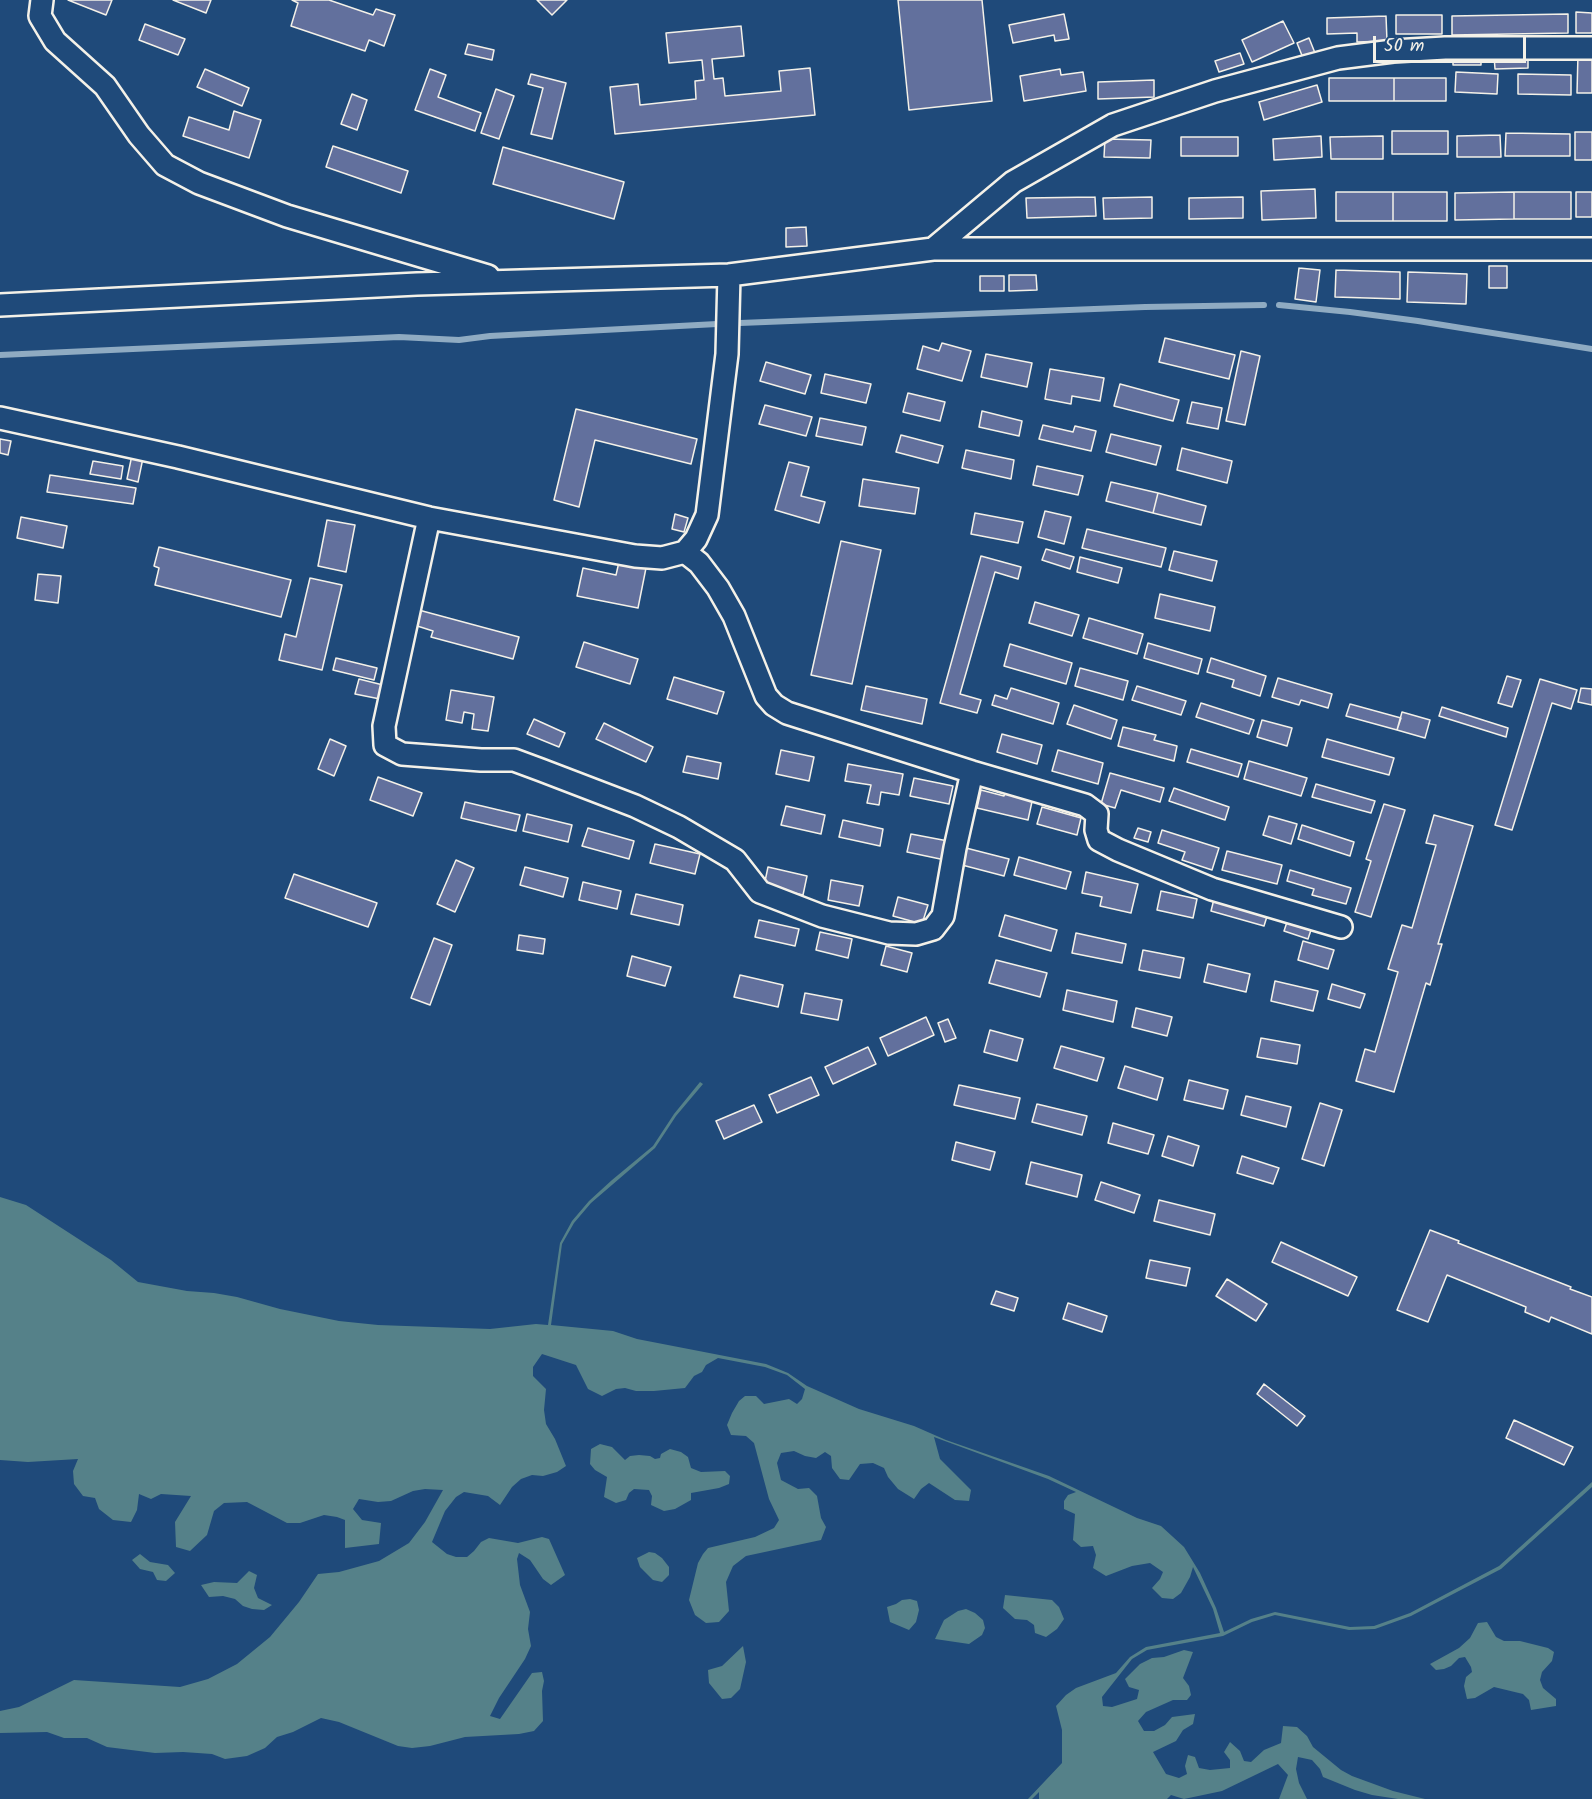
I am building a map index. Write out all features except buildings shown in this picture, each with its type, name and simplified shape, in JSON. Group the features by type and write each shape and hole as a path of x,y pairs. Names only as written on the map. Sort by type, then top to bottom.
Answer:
{"street":[{"path":"42,0 39,16 55,41 105,86 138,135 165,165 199,183 287,216 506,281"},
{"path":"933,249 1013,182 1113,124 1215,91 1338,58 1393,51 1445,48 1592,48"},
{"path":"0,305 506,281 729,275 933,249 1592,249"},
{"path":"0,418 178,457 429,518 635,556 662,558 685,552 696,539 707,515 727,354 729,275"},
{"path":"429,518 384,726 385,744 402,754 514,760 635,806 679,828 735,860 760,892 822,916 889,933 916,934 933,929 944,916 955,848 972,772"},
{"path":"685,552 699,563 734,616 766,696 774,705 787,713 972,772 1085,805 1097,814 1096,830 1099,840 1118,850 1212,889 1341,927"}],"green space":[{"path":"700,1082 703,1084 676,1116 655,1148 591,1203 574,1223 562,1244 551,1325 613,1331 637,1339 766,1364 788,1373 807,1386 859,1409 914,1426 946,1440 1049,1476 1137,1518 1161,1526 1184,1547 1200,1573 1224,1632 1251,1619 1275,1612 1350,1627 1374,1626 1410,1613 1499,1566 1592,1482 1592,1487 1501,1569 1411,1616 1375,1629 1349,1630 1275,1615 1252,1622 1223,1636 1147,1650 1132,1659 1102,1697 1103,1706 1112,1707 1137,1699 1139,1690 1129,1687 1125,1679 1140,1664 1152,1658 1164,1657 1184,1650 1193,1652 1183,1678 1189,1686 1191,1695 1187,1700 1173,1700 1146,1712 1138,1721 1144,1731 1154,1731 1165,1725 1172,1717 1195,1714 1193,1724 1183,1730 1176,1741 1153,1752 1166,1774 1179,1778 1187,1774 1185,1766 1188,1755 1195,1757 1199,1768 1210,1770 1230,1768 1230,1760 1224,1752 1230,1742 1240,1751 1244,1761 1251,1762 1264,1750 1281,1743 1283,1726 1297,1727 1307,1736 1313,1747 1341,1770 1393,1791 1425,1799 1398,1799 1355,1790 1323,1777 1320,1769 1312,1760 1298,1757 1296,1769 1299,1783 1307,1799 1279,1799 1288,1775 1278,1764 1222,1791 1184,1799 1171,1795 1167,1799 1039,1799 1039,1792 1032,1799 1028,1799 1062,1763 1062,1730 1056,1706 1066,1695 1076,1688 1116,1673 1130,1657 1146,1647 1220,1633 1213,1609 1193,1567 1181,1593 1173,1599 1162,1598 1152,1588 1163,1572 1150,1563 1132,1566 1106,1576 1093,1568 1096,1555 1093,1546 1081,1547 1073,1540 1075,1514 1064,1509 1064,1501 1068,1495 1076,1492 1048,1479 934,1437 940,1459 971,1490 969,1501 955,1500 929,1483 914,1499 898,1489 884,1468 873,1463 860,1464 849,1480 840,1479 832,1468 831,1456 825,1452 816,1458 794,1451 781,1453 777,1463 781,1480 798,1489 809,1488 817,1496 821,1518 826,1527 821,1540 746,1556 733,1566 726,1582 729,1611 719,1622 706,1623 695,1615 689,1600 698,1563 703,1554 708,1548 755,1537 774,1528 779,1520 769,1499 754,1443 746,1436 731,1435 727,1425 732,1413 745,1396 756,1396 764,1404 789,1399 797,1404 802,1399 805,1389 787,1375 765,1367 718,1358 706,1365 685,1388 636,1391 625,1388 616,1389 602,1396 588,1389 576,1365 542,1354 533,1367 533,1376 546,1389 544,1410 546,1424 566,1466 557,1472 543,1476 532,1475 521,1479 512,1487 500,1505 488,1496 464,1492 456,1497 445,1511 432,1542 447,1554 467,1557 481,1542 489,1538 518,1543 542,1537 549,1539 565,1575 551,1585 543,1579 530,1560 519,1553 517,1559 520,1585 530,1612 528,1629 531,1646 490,1716 500,1719 532,1673 542,1672 544,1681 543,1721 534,1731 465,1737 412,1748 398,1746 339,1722 321,1718 277,1737 265,1748 247,1756 225,1759 212,1754 155,1753 107,1747 87,1738 64,1738 47,1732 0,1733 0,1711 19,1707 74,1680 180,1687 208,1679 237,1664 270,1637 299,1602 318,1574 339,1572 379,1561 409,1543 425,1522 443,1490 413,1491 391,1501 378,1502 359,1499 353,1509 362,1520 381,1523 379,1544 345,1548 345,1520 337,1517 324,1515 300,1523 287,1523 247,1502 224,1503 214,1511 207,1535 190,1551 176,1547 175,1522 191,1496 161,1494 151,1499 139,1494 137,1510 131,1522 113,1520 99,1509 95,1498 83,1496 74,1484 73,1471 78,1459 28,1462 0,1460 0,1197 26,1205 111,1260 138,1282 237,1297 280,1309 339,1321 378,1325 490,1329 536,1324 548,1325 560,1243 572,1221 589,1201 653,1146 674,1114"},
{"path":"600,1444 612,1447 625,1460 630,1456 639,1455 660,1458 661,1454 670,1449 681,1452 688,1457 691,1468 701,1472 725,1471 730,1476 729,1484 691,1493 691,1500 675,1509 664,1511 651,1505 652,1496 649,1490 634,1489 626,1500 616,1503 604,1497 607,1477 590,1464 591,1449"},
{"path":"649,1552 662,1558 669,1567 669,1575 662,1582 653,1580 640,1567 637,1558"},
{"path":"140,1554 150,1562 168,1565 175,1573 166,1581 157,1580 153,1572 140,1569 132,1560"},
{"path":"249,1571 257,1575 254,1588 258,1598 272,1605 264,1610 243,1606 235,1599 223,1596 209,1597 201,1585 214,1582 237,1583"},
{"path":"1005,1595 1052,1600 1059,1607 1064,1619 1057,1629 1046,1637 1035,1633 1034,1625 1027,1620 1015,1619 1003,1608"},
{"path":"910,1599 917,1601 919,1610 916,1622 909,1630 890,1622 887,1607"},
{"path":"966,1609 983,1620 985,1628 982,1635 969,1644 935,1639 944,1620"},
{"path":"1487,1622 1496,1637 1504,1641 1520,1641 1548,1648 1554,1652 1552,1661 1542,1672 1540,1680 1543,1688 1556,1699 1556,1706 1531,1710 1529,1700 1523,1694 1494,1687 1475,1698 1467,1699 1464,1686 1466,1677 1472,1672 1465,1657 1459,1658 1444,1669 1436,1670 1430,1664 1459,1648 1470,1638 1478,1623"},
{"path":"743,1646 746,1662 740,1689 731,1698 722,1699 709,1683 708,1670 722,1666"}],"waterway":[{"path":"740,323 1145,307 1264,305"},
{"path":"1279,305 1418,321 1592,349"},
{"path":"0,355 399,337 459,340 490,336 717,324"}]}
